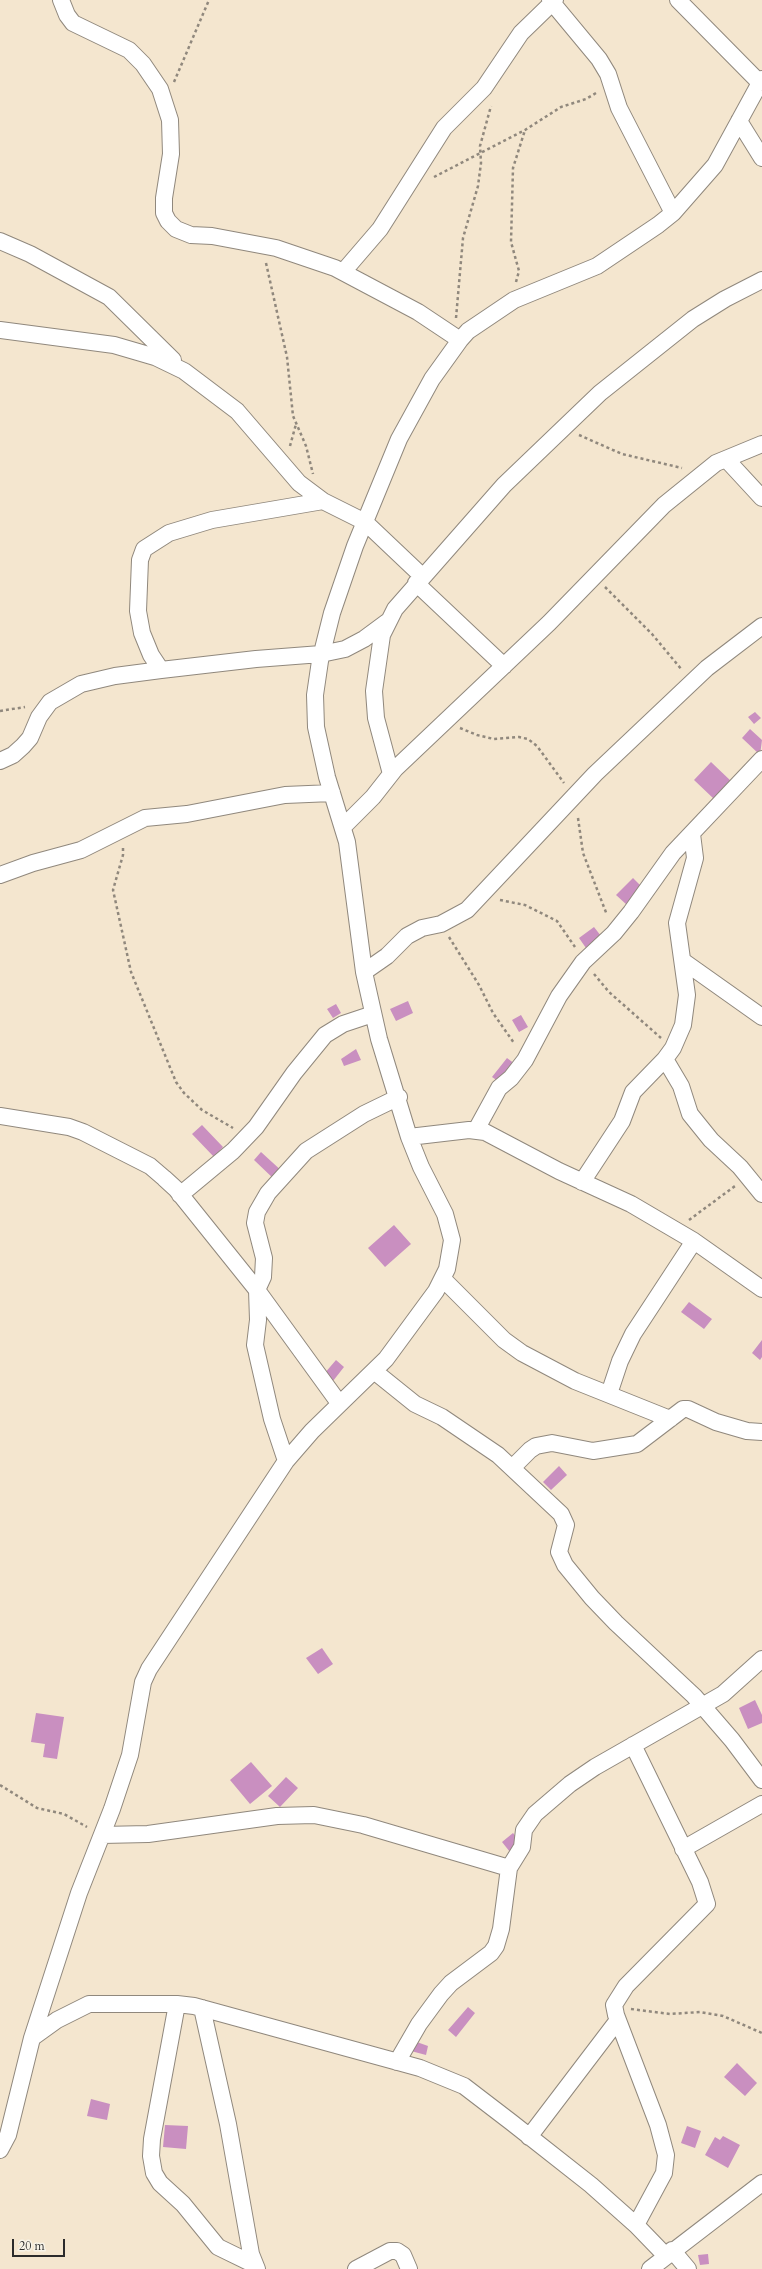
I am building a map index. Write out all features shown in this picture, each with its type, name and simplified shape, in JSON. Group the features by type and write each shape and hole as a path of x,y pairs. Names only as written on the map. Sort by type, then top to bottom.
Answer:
{"street":[{"path":"61,0 67,15 74,23 129,50 143,64 164,97 170,120 171,154 164,198 164,213 168,222 176,229 191,235 212,236 262,245 310,259 343,272 418,312 456,337"},
{"path":"0,2150 8,2135 32,2038 79,1893 130,1755 143,1682 148,1669 286,1461 339,1403 374,1371 412,1326 443,1279 452,1240 445,1214 421,1167 409,1137 399,1098 373,1014 364,972 343,827 320,751 316,726 316,696 321,654 332,613 365,522 399,439 456,337 468,331 508,303 528,293 597,266 658,225 673,213 715,165 761,81 678,0"},
{"path":"343,272 380,229 444,128 484,88 521,33 552,1 599,59 608,74 611,85 631,132 673,213"},
{"path":"739,121 762,158"},
{"path":"0,241 30,254 109,297 184,371 238,411 295,480 318,497 365,522 419,580 504,666"},
{"path":"391,774 374,706 382,635 395,609 504,485 600,393 693,319 725,299 762,280"},
{"path":"0,330 114,344 155,357 184,371"},
{"path":"343,827 373,797 391,774 549,623 595,574 664,505 706,469 716,463 762,444"},
{"path":"726,459 762,498"},
{"path":"162,670 151,654 142,633 138,611 140,560 144,549 169,533 205,522 318,497"},
{"path":"0,760 18,752 30,738 45,708 69,690 81,684 115,676 256,658 321,654 345,649 364,639 388,621"},
{"path":"364,972 387,956 407,936 422,928 438,925 456,918 482,896 595,774 693,683 707,668 762,626"},
{"path":"476,1130 499,1088 511,1078 525,1060 559,996 584,962 614,933 674,853 762,759"},
{"path":"0,875 33,863 81,850 123,828 153,816 193,813 285,795 332,793"},
{"path":"582,1182 622,1121 633,1092 669,1054 682,1025 687,995 677,923 695,858 692,834"},
{"path":"683,961 762,1016"},
{"path":"180,1195 233,1152 248,1136 294,1073 325,1035 343,1024 373,1014"},
{"path":"669,1054 690,1114 711,1140 748,1177 762,1194"},
{"path":"286,1461 272,1419 255,1345 258,1320 257,1290 263,1277 264,1258 255,1223 257,1212 268,1193 306,1151 364,1114 399,1098"},
{"path":"0,1116 69,1127 83,1132 150,1166 180,1195 257,1290 339,1403"},
{"path":"409,1137 476,1130 488,1133 540,1162 632,1204 694,1241 762,1289"},
{"path":"609,1394 620,1361 633,1334 694,1241"},
{"path":"443,1279 514,1348 576,1381 670,1419"},
{"path":"374,1371 415,1404 442,1417 478,1439 512,1468 565,1519 565,1530 559,1552 565,1565 576,1580 616,1623 703,1706 732,1740 762,1780"},
{"path":"512,1468 536,1446 552,1443 592,1450 637,1444 647,1438 679,1411 688,1409 716,1422 741,1430 762,1432"},
{"path":"397,2062 419,2024 441,1994 451,1983 491,1953 496,1946 501,1929 509,1868 525,1840 524,1830 538,1809 595,1766 703,1706 755,1673 762,1659"},
{"path":"634,1744 704,1892 707,1904 626,1986 615,2002 616,2015 658,2125 666,2155 664,2174 636,2225"},
{"path":"683,1849 762,1804"},
{"path":"102,1834 148,1834 277,1816 314,1815 363,1825 509,1868"},
{"path":"32,2038 57,2020 89,2004 177,2004 202,2008 420,2068 464,2086 591,2185 688,2269"},
{"path":"177,2004 152,2139 151,2156 154,2173 160,2184 182,2204 218,2247 256,2267"},
{"path":"202,2008 228,2124 256,2267"},
{"path":"529,2137 616,2015"},
{"path":"650,2269 762,2183"},
{"path":"356,2269 390,2252 397,2251 403,2255 409,2269"}],"path":[{"path":"164,97 173,85 186,58 209,0"},
{"path":"432,177 525,130 561,107 586,99 611,85"},
{"path":"456,337 463,238 478,186 480,146 492,104"},
{"path":"508,303 519,271 512,242 513,168 525,130"},
{"path":"262,245 287,356 293,416 313,468 318,497"},
{"path":"564,428 622,454 684,468 706,469"},
{"path":"595,574 609,592 652,634 693,683"},
{"path":"444,722 455,724 467,732 494,739 520,737 528,739 537,746 559,777 577,793 578,831 582,854 614,933"},
{"path":"123,828 123,855 113,890 131,972 168,1064 184,1093 202,1110 248,1136"},
{"path":"482,896 525,905 557,921 584,962 609,992 669,1054"},
{"path":"438,925 451,940 479,985 493,1013 525,1060"},
{"path":"674,1230 748,1177"},
{"path":"0,1785 37,1808 64,1814 102,1834"},
{"path":"616,2015 636,2008 670,2014 700,2012 723,2016 762,2033"}],"building":[{"path":"755,712 761,718 754,724 748,717"},
{"path":"750,729 762,740 760,755 742,738"},
{"path":"711,762 732,782 714,799 694,780"},
{"path":"633,878 643,888 627,905 616,895"},
{"path":"594,927 601,936 586,948 579,938"},
{"path":"408,1001 413,1013 396,1021 390,1009"},
{"path":"336,1004 341,1013 333,1018 327,1009"},
{"path":"521,1015 528,1027 519,1032 512,1020"},
{"path":"356,1049 361,1060 344,1066 341,1059"},
{"path":"507,1058 515,1064 501,1083 492,1077"},
{"path":"202,1125 223,1147 214,1157 192,1134"},
{"path":"261,1152 284,1173 276,1181 254,1160"},
{"path":"394,1225 411,1244 385,1267 368,1248"},
{"path":"689,1302 712,1319 704,1329 681,1312"},
{"path":"762,1340 762,1357 760,1360 752,1353"},
{"path":"336,1360 344,1367 333,1381 324,1374"},
{"path":"559,1466 567,1475 551,1490 543,1482"},
{"path":"322,1648 333,1664 318,1674 306,1658"},
{"path":"755,1700 762,1715 762,1723 748,1729 739,1708"},
{"path":"36,1713 64,1717 57,1759 43,1757 45,1744 31,1742"},
{"path":"251,1762 272,1786 250,1804 230,1780"},
{"path":"286,1777 298,1788 280,1807 268,1796"},
{"path":"513,1833 521,1843 510,1852 502,1842"},
{"path":"468,2007 475,2013 456,2037 448,2030"},
{"path":"414,2041 428,2046 426,2055 411,2051"},
{"path":"737,2063 757,2083 745,2096 724,2077"},
{"path":"91,2099 110,2104 107,2120 87,2116"},
{"path":"165,2125 188,2126 186,2149 163,2147"},
{"path":"687,2126 701,2131 695,2148 681,2143"},
{"path":"723,2136 740,2145 728,2168 705,2155 715,2137 720,2140"},
{"path":"708,2254 709,2264 700,2265 698,2255"}]}
